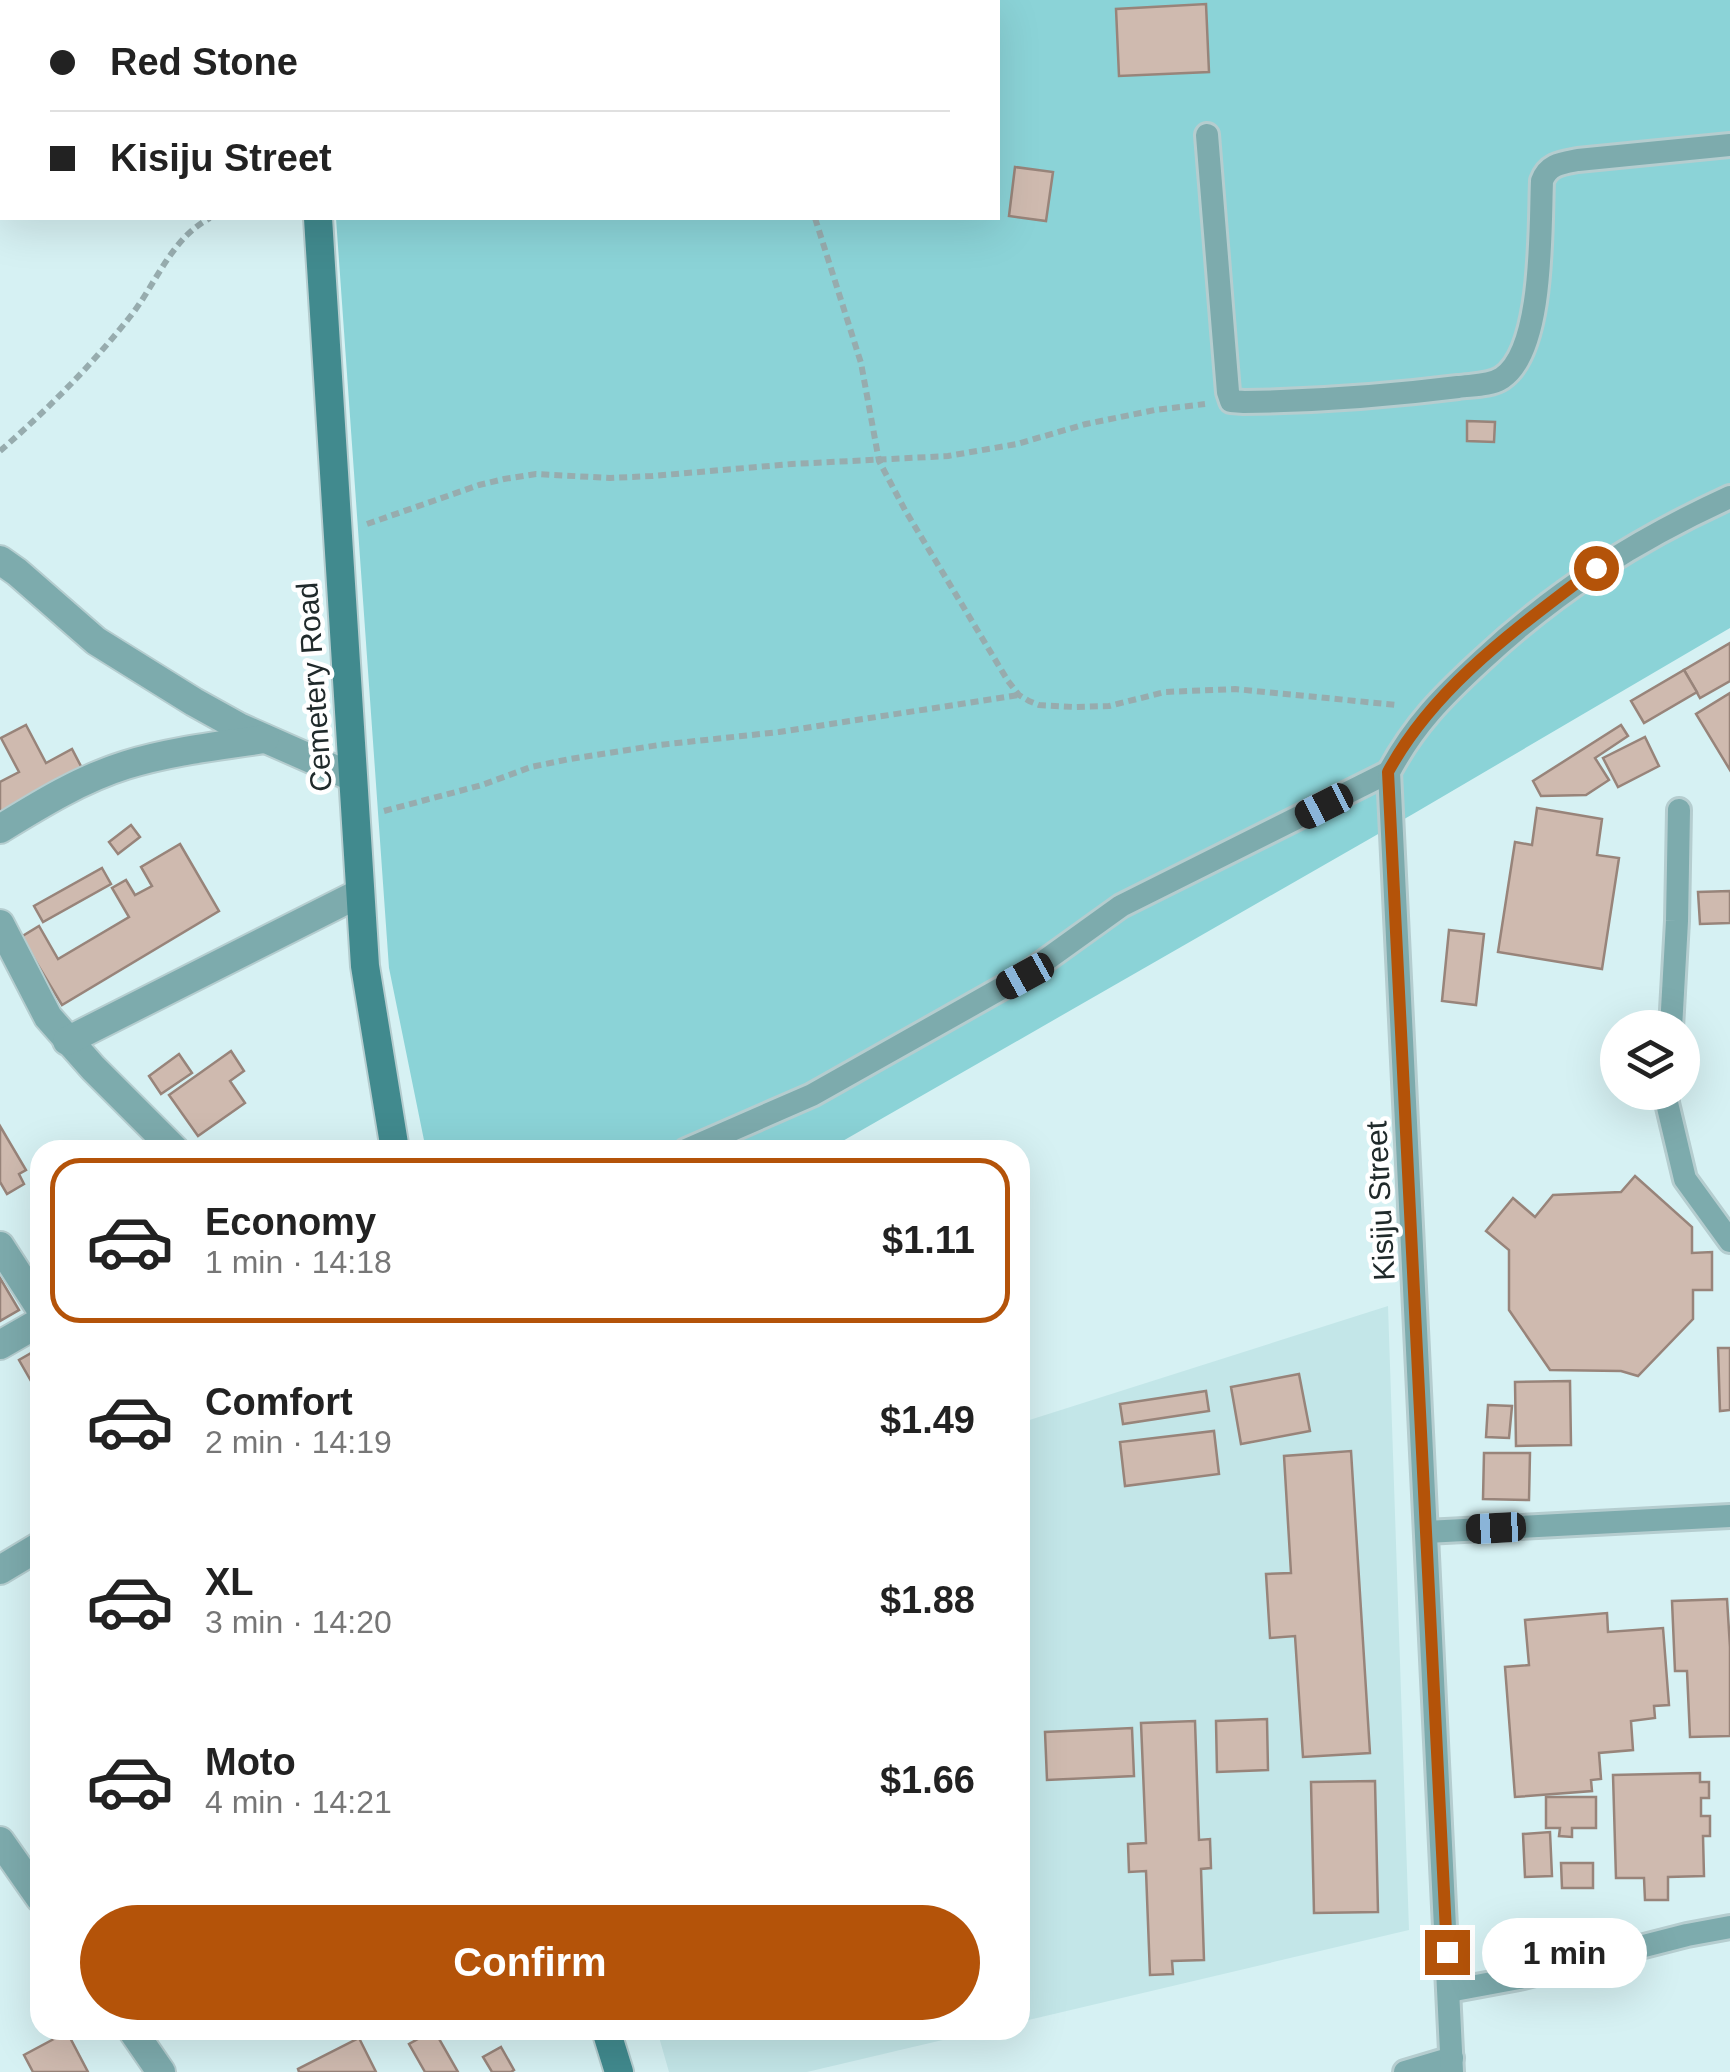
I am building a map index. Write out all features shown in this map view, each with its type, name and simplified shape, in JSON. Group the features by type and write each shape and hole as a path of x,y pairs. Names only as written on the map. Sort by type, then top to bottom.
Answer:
{"main road":[{"name":"Cemetery Road","path":"318,220 365,966 394,1140"},
{"path":"609,2040 619,2072"}],"street":[{"path":"0,560 96,641 194,702 352,777"},
{"path":"0,830 99,774 190,750 266,739"},
{"path":"67,1041 360,893"},
{"path":"0,924 48,1017 165,1140"},
{"path":"0,1246 30,1292"},
{"path":"0,1345 30,1328"},
{"path":"0,1570 30,1552"},
{"path":"0,1841 30,1884"},
{"path":"139,2040 161,2072"}],"lane":[{"path":"1207,135 1228,392 1232,401 1279,402 1438,390 1504,377 1521,353 1535,306 1541,254 1542,180 1547,170 1578,160 1730,145"},
{"path":"709,1140 812,1095 1025,976 1120,906 1388,772 1404,743 1437,701 1510,633 1596,568 1682,519 1730,497"},
{"name":"Kisiju Street","path":"1388,772 1452,2065"},
{"path":"1672,1010 1679,810"},
{"path":"1668,1110 1685,1179 1730,1240"},
{"path":"1426,1532 1730,1516"},
{"path":"1449,1990 1519,1978 1688,1934 1730,1927"},
{"path":"1405,2072 1452,2065"}],"path":[{"path":"0,451 89,366 132,314 172,252 188,233 207,220"},
{"path":"816,220 861,363 879,461 1019,695 1039,704 1091,707 1136,701 1165,692 1235,689 1432,708"},
{"path":"337,533 479,485 520,476 610,478 948,456 1155,410 1232,401"},
{"path":"355,823 531,767 659,744 779,732 1019,695"}],"shaded area":[{"path":"1000,0 1730,0 1730,628 844,1140 424,1140 389,968 336,220 1000,220"},
{"path":"1388,1306 1409,1930 1030,2020 1030,1420"},
{"path":"660,2040 943,2040 807,2072 669,2072"}],"building":[{"path":"1206,4 1209,72 1119,76 1116,9"},
{"path":"1015,167 1053,172 1046,221 1009,216"},
{"path":"1467,421 1495,422 1494,442 1467,441"},
{"path":"1730,643 1730,681 1700,698 1684,670"},
{"path":"1684,670 1697,692 1644,723 1631,701"},
{"path":"1730,693 1730,770 1696,714"},
{"path":"26,725 46,763 72,749 84,772 0,816 0,782 19,772 1,738"},
{"path":"1621,725 1628,736 1595,758 1609,780 1586,795 1541,796 1533,781"},
{"path":"1645,737 1659,766 1618,787 1603,758"},
{"path":"1537,808 1602,819 1597,855 1619,858 1602,969 1498,952 1515,842 1532,845"},
{"path":"131,825 140,837 118,854 109,842"},
{"path":"180,844 219,911 62,1005 21,937 39,926 58,959 129,917 112,888 126,880 135,895 152,886 141,867"},
{"path":"102,868 111,884 43,922 34,906"},
{"path":"1730,891 1730,923 1700,924 1698,892"},
{"path":"1449,930 1484,934 1476,1005 1442,1001"},
{"path":"231,1051 244,1071 230,1081 245,1103 198,1136 169,1095"},
{"path":"179,1054 192,1073 161,1094 149,1076"},
{"path":"0,1126 26,1170 19,1174 24,1184 7,1194 0,1182"},
{"path":"1635,1176 1692,1227 1692,1253 1712,1252 1712,1290 1693,1290 1693,1319 1638,1376 1621,1371 1550,1370 1509,1310 1509,1250 1486,1231 1513,1198 1535,1217 1553,1195 1621,1192"},
{"path":"0,1278 19,1310 0,1321"},
{"path":"1718,1348 1730,1348 1730,1410 1720,1411"},
{"path":"30,1354 30,1379 19,1360"},
{"path":"1299,1374 1310,1431 1241,1444 1231,1387"},
{"path":"1570,1381 1571,1445 1516,1446 1515,1382"},
{"path":"1206,1391 1209,1411 1123,1424 1120,1404"},
{"path":"1488,1405 1512,1406 1509,1438 1486,1437"},
{"path":"1214,1431 1219,1474 1125,1486 1120,1442"},
{"path":"1351,1451 1370,1753 1303,1757 1295,1636 1270,1638 1266,1574 1291,1573 1284,1456"},
{"path":"1484,1453 1530,1453 1529,1500 1483,1499"},
{"path":"1727,1599 1730,1736 1690,1737 1687,1671 1675,1671 1672,1601"},
{"path":"1607,1613 1608,1632 1663,1628 1669,1705 1654,1706 1655,1718 1631,1721 1633,1750 1599,1753 1601,1779 1591,1780 1592,1791 1515,1797 1505,1667 1529,1665 1525,1620"},
{"path":"1267,1719 1268,1770 1217,1772 1216,1721"},
{"path":"1195,1721 1199,1840 1210,1839 1211,1868 1201,1869 1204,1960 1172,1961 1173,1974 1150,1975 1146,1871 1129,1872 1128,1844 1146,1843 1141,1723"},
{"path":"1132,1728 1134,1776 1047,1780 1045,1732"},
{"path":"1700,1773 1700,1782 1709,1782 1709,1798 1701,1798 1701,1816 1710,1816 1710,1836 1703,1836 1704,1876 1668,1877 1668,1900 1645,1900 1644,1878 1616,1878 1613,1775"},
{"path":"1375,1781 1378,1912 1314,1913 1311,1782"},
{"path":"1546,1797 1596,1797 1596,1828 1572,1828 1572,1837 1559,1836 1560,1828 1546,1828"},
{"path":"1550,1832 1552,1876 1525,1877 1523,1834"},
{"path":"1561,1863 1593,1863 1593,1888 1562,1888"},
{"path":"52,2040 71,2040 88,2072 33,2072 24,2055"},
{"path":"360,2040 376,2072 299,2072 298,2069"},
{"path":"416,2040 440,2040 458,2072 425,2072 409,2044"},
{"path":"501,2047 514,2070 511,2072 492,2072 483,2057"}],"route":[{"path":"1447,1952 1388,772 1404,743 1437,701 1510,633 1596,568"}]}
